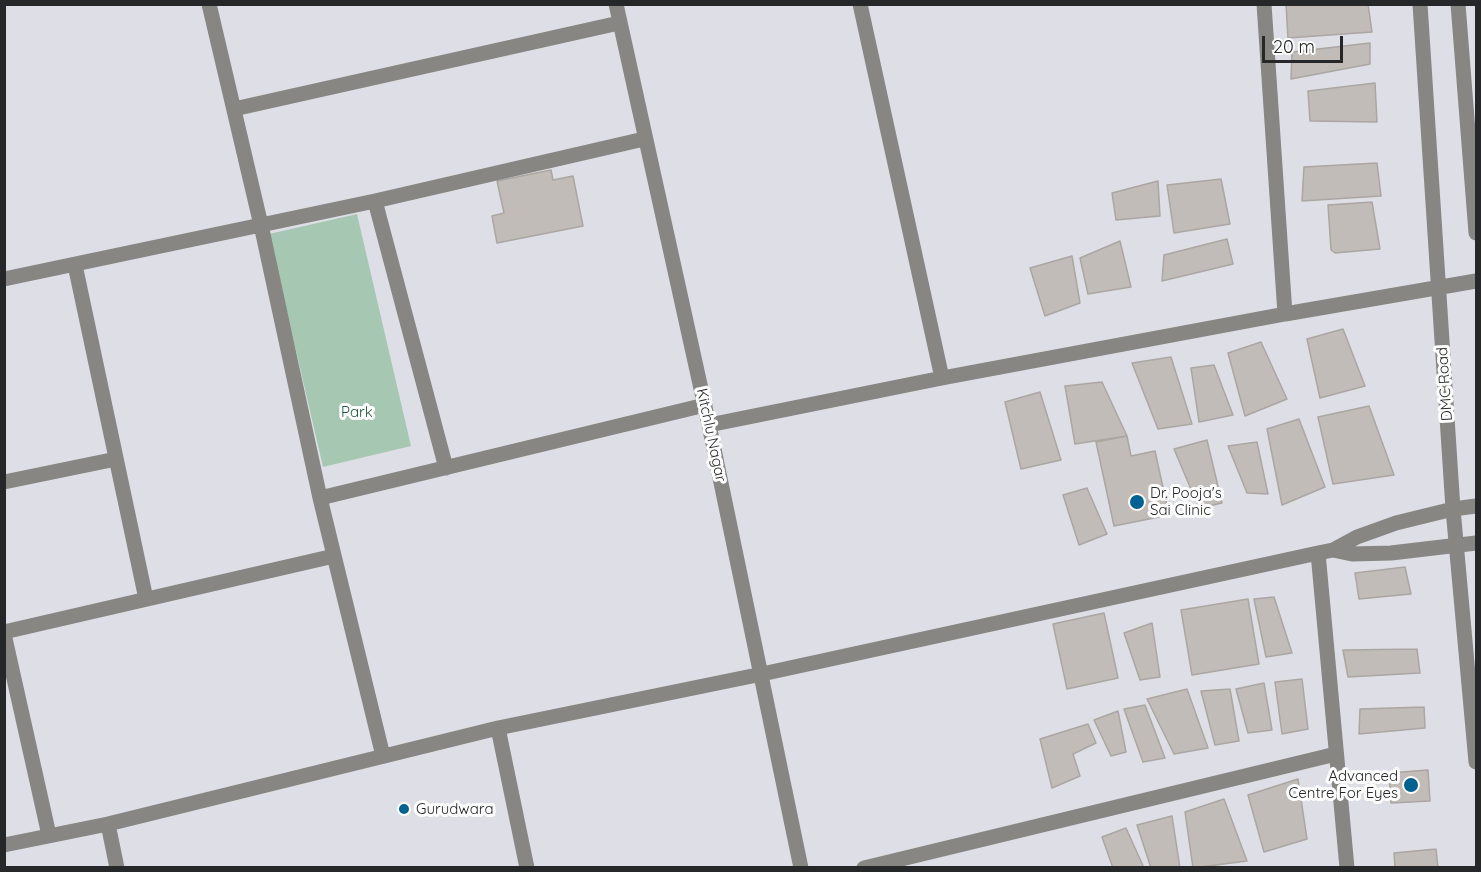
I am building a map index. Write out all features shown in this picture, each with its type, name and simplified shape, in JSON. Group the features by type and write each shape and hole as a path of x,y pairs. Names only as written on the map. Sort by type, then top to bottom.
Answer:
{"street":[{"path":"209,4 261,225 320,498 383,756"},
{"name":"Kitchlu Nagar","path":"616,4 644,139 705,405 801,867"},
{"path":"860,4 942,378"},
{"path":"1264,4 1285,314"},
{"name":"DMC Road","path":"1420,4 1454,509 1476,762"},
{"path":"1458,4 1476,233"},
{"path":"234,109 619,23"},
{"path":"4,279 375,201 644,139"},
{"path":"375,201 446,468"},
{"path":"75,265 146,599"},
{"path":"709,424 1285,314 1476,281"},
{"path":"320,498 705,405"},
{"path":"4,482 116,459"},
{"path":"4,845 108,824 498,728 762,675 1318,553 1333,549 1377,529 1454,509 1476,506"},
{"path":"1333,549 1352,554 1380,553 1476,543"},
{"path":"1318,553 1347,867"},
{"path":"49,835 4,633 334,556"},
{"path":"498,728 527,867"},
{"path":"864,867 1336,754"},
{"path":"108,824 117,867"}],"green space":[{"name":"Park","path":"357,214 411,446 323,467 269,234"}],"building":[{"path":"1286,4 1368,4 1372,32 1288,38"},
{"path":"1370,43 1370,64 1291,79 1292,52"},
{"path":"1375,83 1377,122 1310,121 1308,91"},
{"path":"1377,163 1381,196 1302,201 1304,167"},
{"path":"551,170 553,180 573,176 583,226 497,243 492,216 504,213 497,181"},
{"path":"1221,179 1230,224 1174,233 1167,185"},
{"path":"1158,181 1160,216 1116,220 1112,193"},
{"path":"1372,202 1380,249 1335,253 1331,250 1328,205"},
{"path":"1227,239 1233,264 1162,281 1164,255"},
{"path":"1120,241 1131,287 1088,294 1080,258"},
{"path":"1072,256 1080,303 1045,316 1030,268"},
{"path":"1343,329 1365,386 1320,398 1307,339"},
{"path":"1261,342 1287,399 1245,416 1228,353"},
{"path":"1171,357 1192,424 1158,429 1132,363"},
{"path":"1214,365 1233,415 1199,422 1191,368"},
{"path":"1102,382 1127,436 1075,444 1065,386"},
{"path":"1040,392 1061,460 1021,469 1005,402"},
{"path":"1369,406 1394,475 1333,484 1318,417"},
{"path":"1299,419 1325,487 1282,505 1267,429"},
{"path":"1127,436 1131,456 1155,451 1169,515 1114,526 1096,442"},
{"path":"1207,440 1222,503 1199,508 1174,449"},
{"path":"1257,442 1268,494 1247,493 1228,446"},
{"path":"1087,488 1107,534 1079,545 1063,495"},
{"path":"1405,567 1411,594 1359,599 1355,573"},
{"path":"1274,597 1292,653 1266,657 1254,599"},
{"path":"1248,599 1259,664 1192,675 1181,610"},
{"path":"1104,613 1118,678 1067,689 1053,624"},
{"path":"1152,623 1160,677 1140,680 1124,633"},
{"path":"1417,649 1420,673 1348,677 1343,650"},
{"path":"1302,679 1308,729 1282,734 1275,682"},
{"path":"1264,683 1272,730 1248,733 1236,689"},
{"path":"1187,689 1208,748 1174,754 1147,699"},
{"path":"1230,689 1239,741 1215,745 1201,691"},
{"path":"1145,705 1165,758 1143,762 1124,709"},
{"path":"1424,707 1425,728 1359,734 1360,709"},
{"path":"1118,711 1126,752 1111,756 1094,720"},
{"path":"1088,724 1096,743 1073,754 1080,776 1052,788 1040,739"},
{"path":"1428,770 1430,801 1391,803 1389,773"},
{"path":"1298,779 1307,839 1264,852 1248,795"},
{"path":"1224,799 1247,861 1193,868 1185,812"},
{"path":"1172,816 1180,868 1151,868 1137,825"},
{"path":"1126,828 1144,868 1113,868 1102,837"},
{"path":"1436,849 1438,868 1395,868 1394,853"}],"place":[{"name":"Dr. Pooja's Sai Clinic","path":"1137,502"},
{"name":"Advanced Centre For Eyes","path":"1411,785"},
{"name":"Gurudwara","path":"404,809"}]}
